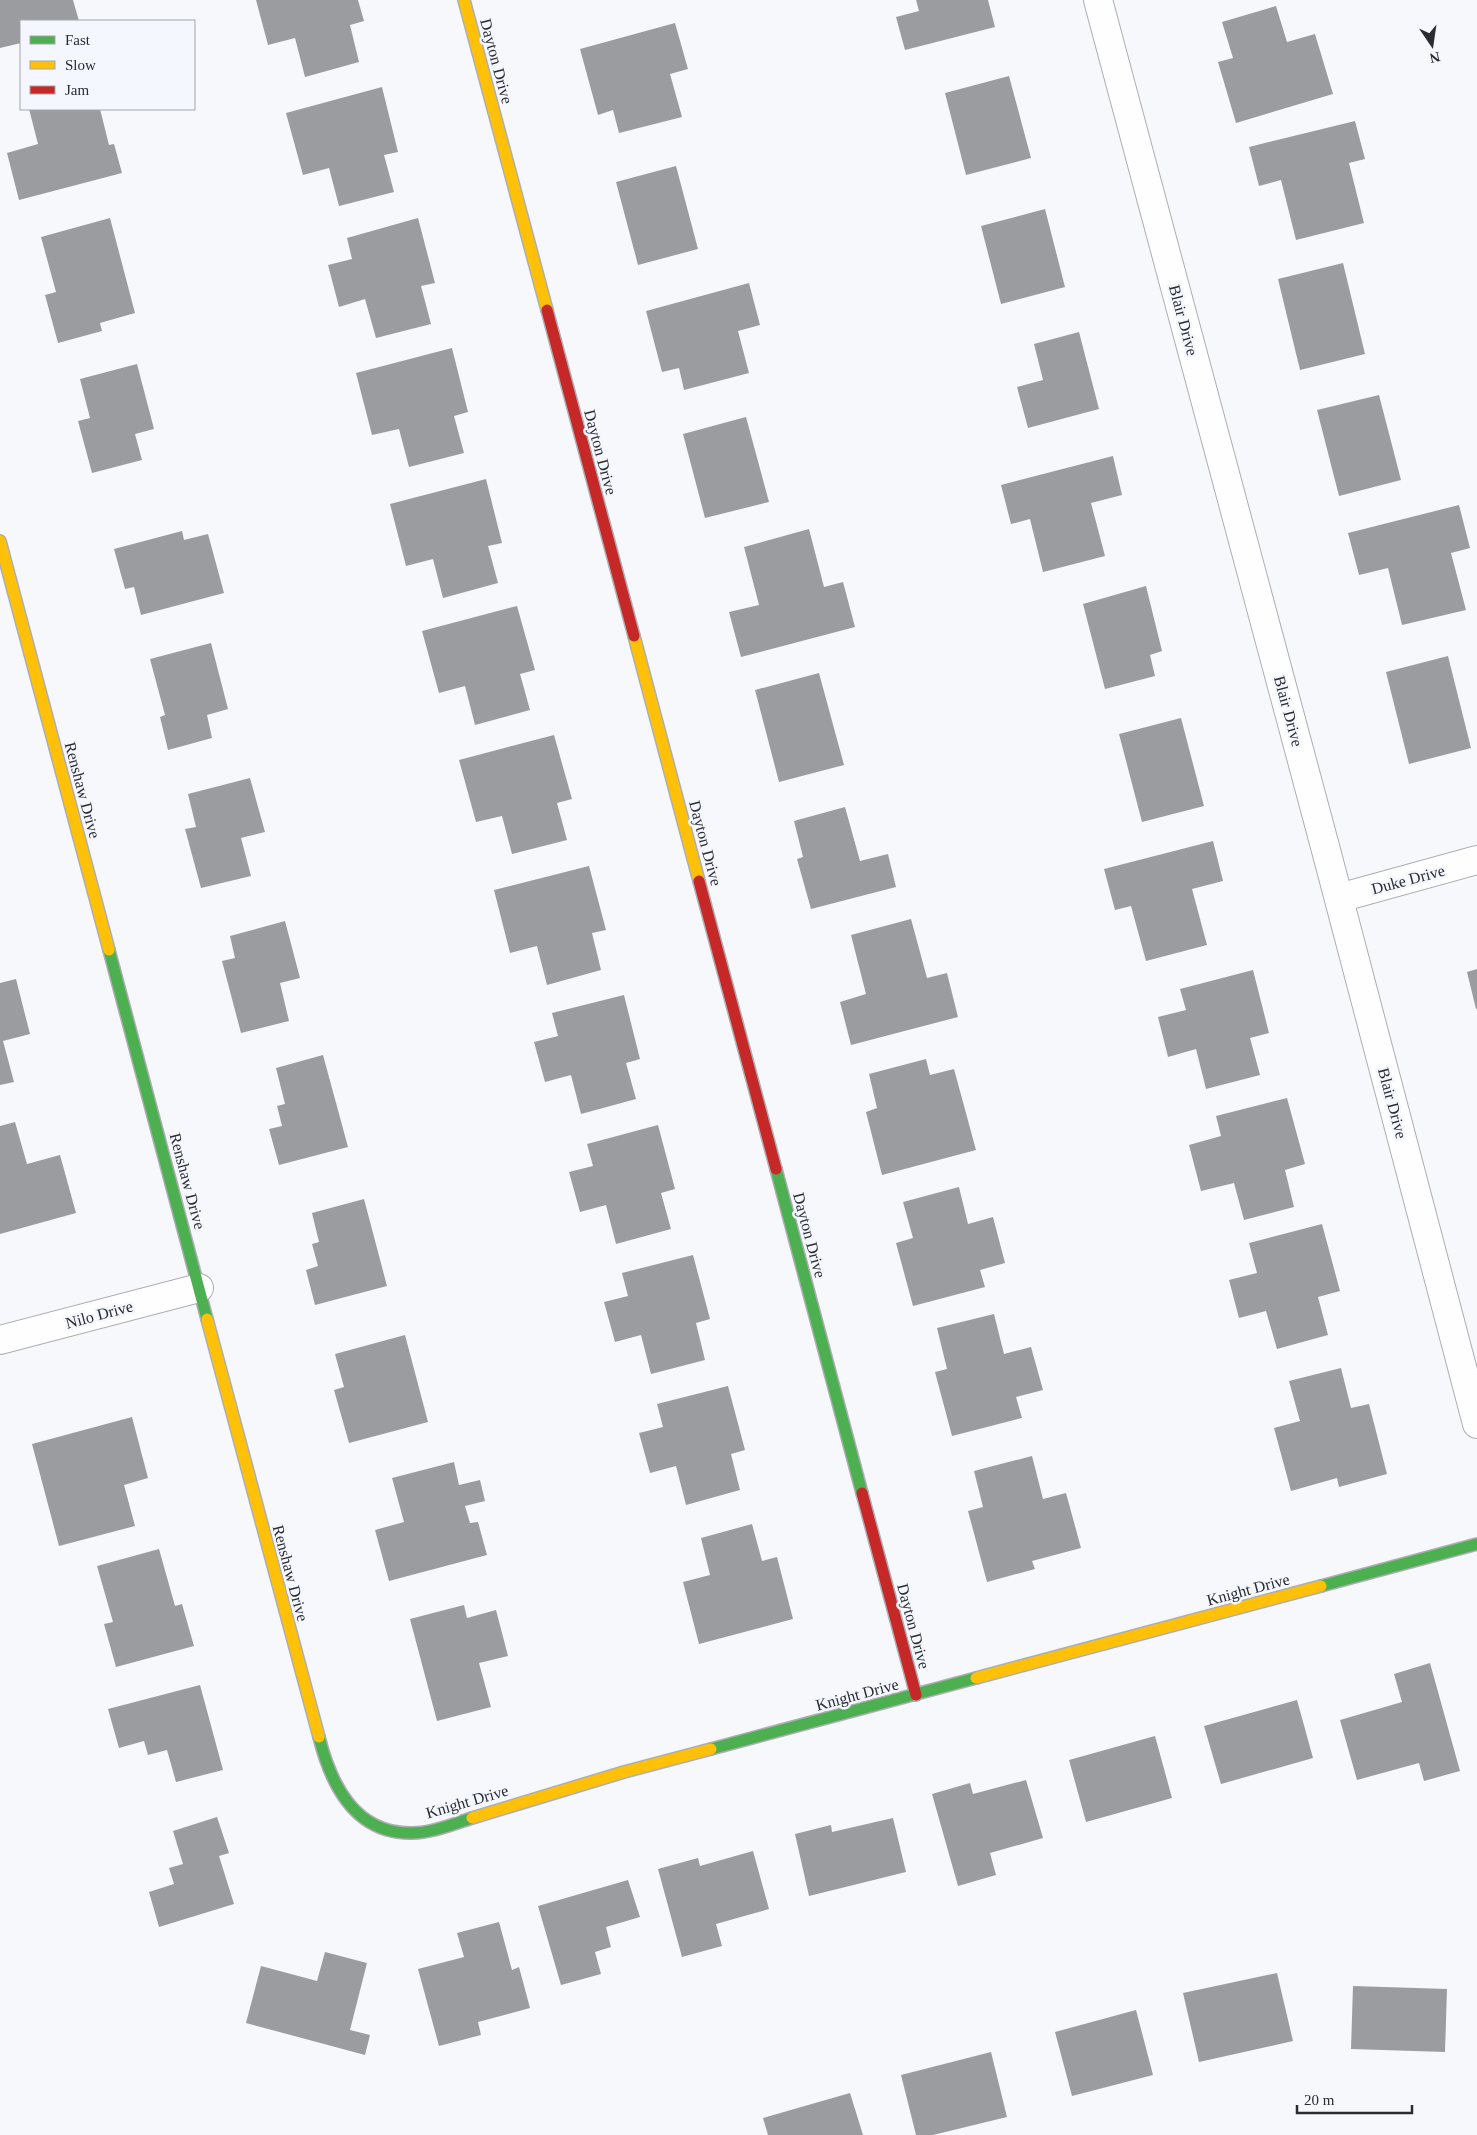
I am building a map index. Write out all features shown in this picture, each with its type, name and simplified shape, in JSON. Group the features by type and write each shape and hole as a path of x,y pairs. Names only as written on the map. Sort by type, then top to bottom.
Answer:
{"street":[{"name":"Dayton Drive","path":"464,0 916,1695"},
{"name":"Blair Drive","path":"1098,0 1339,898 1477,1424"},
{"name":"Renshaw Drive","path":"0,541 324,1758 330,1778 346,1804 364,1819"},
{"name":"Duke Drive","path":"1339,898 1477,860"},
{"name":"Nilo Drive","path":"0,1340 199,1288"},
{"name":"Knight Drive","path":"364,1819 387,1831 412,1833 443,1826 624,1772 1477,1544"}],"building":[{"path":"0,0 73,0 79,20 20,20 20,43 0,48"},
{"path":"256,0 358,0 364,21 350,25 359,62 305,77 295,38 268,45"},
{"path":"916,0 988,0 995,27 905,50 896,17 919,11"},
{"path":"1276,6 1287,42 1315,34 1333,94 1236,123 1218,62 1233,58 1222,22"},
{"path":"675,23 688,69 670,74 682,117 619,133 613,110 598,115 580,49"},
{"path":"1009,76 1031,158 966,175 945,93"},
{"path":"382,87 398,152 384,155 394,192 339,206 329,168 303,175 286,113"},
{"path":"29,110 100,110 109,145 114,144 122,173 19,200 7,153 38,144"},
{"path":"1355,121 1365,159 1349,163 1364,223 1296,240 1281,180 1259,186 1249,147"},
{"path":"676,166 698,249 638,265 616,182"},
{"path":"1045,209 1065,287 1001,304 981,226"},
{"path":"110,218 135,313 100,323 102,331 58,343 45,295 56,292 41,237"},
{"path":"418,218 435,283 421,286 431,324 376,338 365,299 339,307 328,265 352,259 347,238"},
{"path":"1343,263 1365,354 1300,370 1278,279"},
{"path":"749,283 760,325 738,331 749,373 684,390 679,368 662,372 646,311"},
{"path":"1079,332 1099,409 1028,428 1017,387 1043,380 1034,344"},
{"path":"452,348 468,412 454,416 464,453 409,467 399,429 372,435 356,373"},
{"path":"137,364 154,429 135,434 142,460 92,473 78,421 90,418 80,379"},
{"path":"1379,395 1401,480 1339,496 1317,410"},
{"path":"746,417 769,502 705,518 683,434"},
{"path":"1113,456 1122,495 1091,503 1105,556 1043,572 1030,519 1011,524 1001,485"},
{"path":"486,479 502,543 488,546 498,583 443,598 433,559 406,566 390,504"},
{"path":"1459,505 1470,548 1451,553 1466,610 1402,625 1388,568 1359,575 1348,533"},
{"path":"809,529 824,587 843,582 855,627 741,657 729,612 759,605 744,547"},
{"path":"182,531 184,540 208,534 224,593 141,615 134,587 125,589 114,549"},
{"path":"1146,586 1162,651 1150,655 1155,676 1105,689 1083,604"},
{"path":"517,606 535,670 520,674 530,710 475,725 465,686 439,693 422,631"},
{"path":"211,643 228,709 207,715 212,738 168,750 160,717 165,715 150,659"},
{"path":"1448,656 1471,748 1409,764 1386,672"},
{"path":"819,673 844,765 779,782 755,690"},
{"path":"1181,718 1204,806 1142,822 1119,734"},
{"path":"554,735 572,799 557,803 567,840 512,854 502,816 476,822 459,760"},
{"path":"250,778 265,832 241,838 251,876 201,888 185,829 196,827 188,794"},
{"path":"845,807 860,861 888,854 896,887 811,909 797,859 803,857 794,821"},
{"path":"1213,841 1223,881 1192,889 1207,945 1146,961 1131,906 1115,910 1104,869"},
{"path":"589,866 606,930 592,933 601,970 547,985 537,946 510,953 494,890"},
{"path":"911,919 927,978 947,973 958,1017 851,1045 840,1002 866,994 851,935"},
{"path":"285,921 300,978 280,983 289,1021 241,1033 222,961 235,958 230,936"},
{"path":"1477,969 1477,1009 1476,1009 1467,972"},
{"path":"1253,970 1269,1033 1250,1038 1260,1075 1206,1089 1196,1049 1168,1057 1158,1017 1186,1010 1180,989"},
{"path":"16,979 30,1034 3,1041 14,1082 0,1085 0,983"},
{"path":"624,995 640,1059 626,1063 636,1099 581,1114 571,1075 545,1082 534,1042 558,1036 552,1013"},
{"path":"323,1055 348,1147 279,1165 269,1129 282,1126 277,1106 285,1104 276,1068"},
{"path":"926,1059 930,1075 954,1069 976,1150 882,1175 866,1112 877,1108 869,1074"},
{"path":"1287,1098 1305,1164 1285,1170 1294,1207 1244,1220 1234,1183 1201,1191 1189,1145 1221,1136 1216,1116"},
{"path":"15,1122 27,1164 60,1155 76,1213 0,1234 0,1126"},
{"path":"658,1125 675,1189 661,1193 671,1229 616,1244 606,1205 580,1212 569,1172 593,1166 587,1144"},
{"path":"959,1187 968,1224 993,1217 1005,1263 980,1270 985,1287 913,1306 896,1243 913,1238 903,1202"},
{"path":"364,1199 387,1286 315,1305 306,1270 318,1266 312,1244 319,1242 312,1213"},
{"path":"1322,1224 1340,1291 1318,1297 1328,1335 1277,1349 1266,1311 1239,1318 1229,1280 1257,1273 1249,1243"},
{"path":"693,1255 710,1319 696,1323 705,1360 651,1374 641,1335 615,1342 604,1302 628,1296 622,1273"},
{"path":"994,1314 1004,1354 1031,1347 1043,1390 1016,1397 1022,1418 952,1436 935,1372 947,1369 937,1328"},
{"path":"405,1335 428,1422 349,1443 334,1390 344,1387 335,1354"},
{"path":"1341,1368 1351,1408 1369,1404 1387,1474 1339,1487 1337,1478 1291,1491 1274,1428 1300,1421 1289,1381"},
{"path":"728,1386 745,1450 731,1454 740,1490 686,1505 676,1466 650,1473 639,1433 663,1427 657,1404"},
{"path":"132,1417 148,1478 124,1485 135,1526 59,1546 32,1444"},
{"path":"1032,1456 1043,1499 1066,1493 1081,1548 1032,1561 1035,1569 987,1582 968,1511 983,1507 974,1471"},
{"path":"454,1462 459,1485 480,1480 485,1501 465,1506 470,1523 478,1522 487,1555 389,1581 375,1530 404,1522 392,1478"},
{"path":"752,1524 762,1561 777,1557 793,1619 699,1644 683,1582 710,1575 701,1538"},
{"path":"159,1549 175,1606 182,1604 194,1646 116,1667 104,1624 113,1622 97,1566"},
{"path":"464,1605 467,1618 496,1610 508,1656 479,1663 491,1707 437,1721 410,1619"},
{"path":"1430,1663 1460,1771 1424,1781 1419,1763 1357,1780 1340,1720 1402,1702 1394,1674"},
{"path":"200,1685 223,1770 176,1782 167,1750 148,1755 144,1741 119,1748 108,1709"},
{"path":"1297,1700 1313,1758 1221,1784 1204,1726"},
{"path":"1155,1736 1172,1798 1086,1822 1069,1760"},
{"path":"1026,1780 1043,1838 990,1853 996,1875 958,1886 932,1794 970,1783 973,1794"},
{"path":"217,1817 229,1853 219,1856 234,1904 159,1927 149,1892 174,1884 169,1868 183,1864 173,1831"},
{"path":"893,1818 906,1872 809,1896 795,1834 831,1825 832,1832"},
{"path":"753,1851 769,1909 716,1924 722,1946 682,1957 658,1869 698,1858 700,1866"},
{"path":"628,1880 640,1917 606,1927 611,1947 595,1952 601,1974 561,1985 538,1906"},
{"path":"499,1922 512,1970 519,1967 530,2008 478,2022 481,2035 439,2046 418,1969 464,1957 457,1933"},
{"path":"325,1952 367,1963 350,2030 370,2035 365,2055 246,2023 261,1966 317,1981"},
{"path":"1277,1973 1293,2041 1199,2062 1183,1993"},
{"path":"1353,1986 1447,1989 1445,2052 1351,2049"},
{"path":"1136,2010 1153,2075 1072,2096 1055,2032"},
{"path":"991,2052 1007,2117 933,2135 916,2135 901,2075"},
{"path":"850,2093 863,2135 768,2135 763,2118"}],"traffic: fast":[{"path":"109,950 207,1319"},
{"path":"776,1169 862,1493"},
{"path":"1321,1586 1477,1544"},
{"path":"711,1749 976,1678"},
{"path":"319,1737 324,1755 339,1789 361,1816 375,1825 392,1831 420,1833 472,1818"}],"traffic: slow":[{"path":"464,0 547,310"},
{"path":"0,541 109,950"},
{"path":"634,636 699,881"},
{"path":"207,1319 319,1737"},
{"path":"976,1678 1321,1586"},
{"path":"472,1818 624,1772 711,1749"}],"traffic: jam":[{"path":"547,310 634,636"},
{"path":"699,881 776,1169"},
{"path":"862,1493 916,1695"}]}
